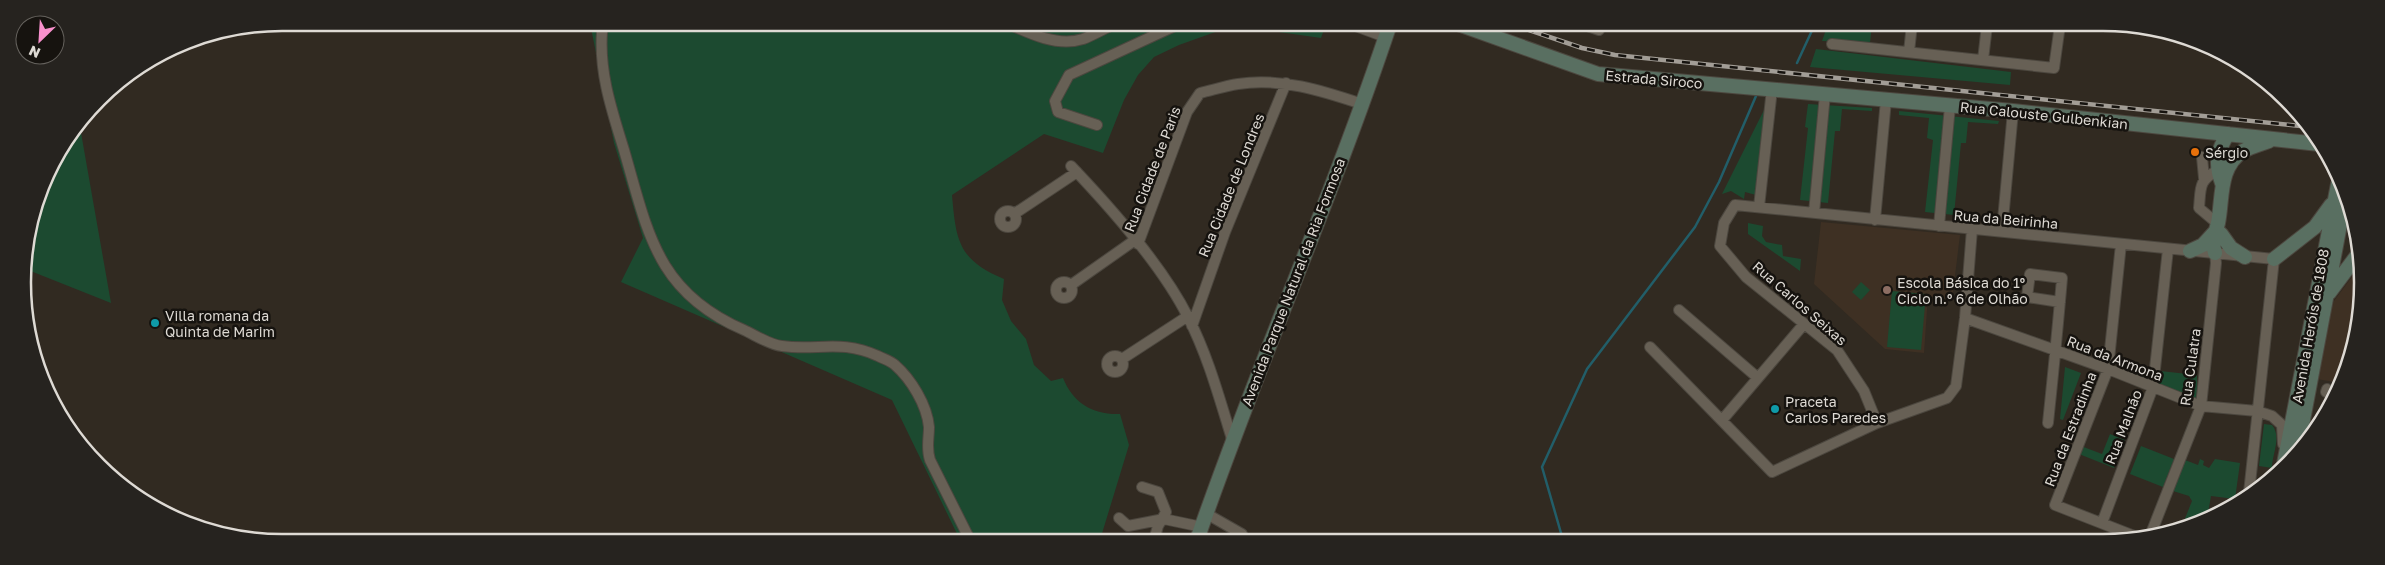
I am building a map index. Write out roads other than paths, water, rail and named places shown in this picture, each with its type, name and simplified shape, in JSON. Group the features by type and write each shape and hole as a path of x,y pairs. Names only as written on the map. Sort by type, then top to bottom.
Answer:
{"street":[{"path":"1026,31 1042,38 1064,41 1082,39 1100,31"},
{"path":"1097,125 1058,112 1055,101 1069,75 1164,31"},
{"path":"1368,31 1386,38"},
{"name":"Avenida Parque Natural da Ria Formosa","path":"1199,534 1232,439 1362,104 1388,31"},
{"name":"Estrada Siroco","path":"1478,31 1598,74 1771,89"},
{"path":"1908,52 1911,31"},
{"path":"1983,60 1986,31"},
{"path":"1832,44 2054,68 2059,31"},
{"path":"602,32 600,53 606,87 638,204 652,242 669,272 687,294 724,321 780,346 831,345 863,349 894,364 913,386 925,408 929,427 926,449 967,534"},
{"name":"Rua Cidade de Paris","path":"1071,285 1136,242 1187,112 1200,93 1239,84 1286,84 1323,91 1362,104"},
{"name":"Rua Cidade de Londres","path":"1190,321 1203,296 1226,232 1286,84"},
{"path":"1759,207 1771,89"},
{"name":"Rua Calouste Gulbenkian","path":"1771,89 2013,111 2311,143"},
{"path":"1814,213 1825,94"},
{"path":"1875,220 1886,100"},
{"path":"1939,226 1950,106"},
{"path":"2002,232 2013,111"},
{"path":"2206,131 2215,139 2223,174"},
{"path":"2218,154 2228,134"},
{"path":"2215,254 2212,245 2217,230 2223,174 2230,152 2228,134"},
{"path":"2204,178 2223,174 2244,151 2272,140"},
{"path":"2202,157 2204,178 2201,186 2199,208 2231,248 2245,256"},
{"path":"1014,214 1074,169 1105,203 1136,242 1178,300 1210,365 1232,439"},
{"path":"2250,486 2274,260 2315,227 2339,199"},
{"name":"Avenida Heróis de 1808","path":"2285,454 2339,200"},
{"name":"Avenida Heróis de 1808","path":"2302,436 2327,296 2340,201"},
{"name":"Rua da Beirinha","path":"1735,205 2274,260"},
{"name":"Rua Carlos Seixas","path":"1735,205 1724,223 1720,246 1746,277 1837,350 1864,391 1877,423"},
{"path":"1650,346 1723,419 1772,472 1877,423 1947,398 1956,386 1965,318 1972,229"},
{"path":"2190,251 2203,245 2217,230"},
{"name":"Rua da Estradinha","path":"2102,523 2055,505 2108,369 2121,244"},
{"name":"Rua Malhão","path":"2102,523 2153,387 2168,249"},
{"name":"Rua Culatra","path":"2153,529 2200,406 2216,264 2215,254"},
{"path":"2327,296 2353,261"},
{"path":"1178,300 1188,304 1203,296"},
{"path":"2048,423 2060,302"},
{"path":"1679,310 1758,378"},
{"name":"Rua da Armona","path":"1965,318 2108,369 2200,406 2257,412 2272,416 2282,424 2284,439 2280,460"},
{"path":"1122,360 1190,321"},
{"path":"1723,419 1804,324"},
{"path":"1142,487 1158,492 1166,512 1156,534"},
{"path":"1119,518 1128,526 1164,519 1204,520 1242,534"},
{"path":"2102,523 2126,533"}],"waterway":[{"path":"1797,63 1812,31"},
{"path":"1561,534 1542,467 1587,369 1695,227 1719,182 1756,96"}],"railway":[{"path":"1532,31 1582,48 1615,55 2298,126"}],"place":[{"name":"Sérgio","path":"2195,152"},
{"name":"Escola Básica do 1º Ciclo n.º 6 de Olhão","path":"1887,290"},
{"name":"Villa romana da Quinta de Marim","path":"155,323"},
{"name":"Praceta Carlos Paredes","path":"1775,409"}]}
